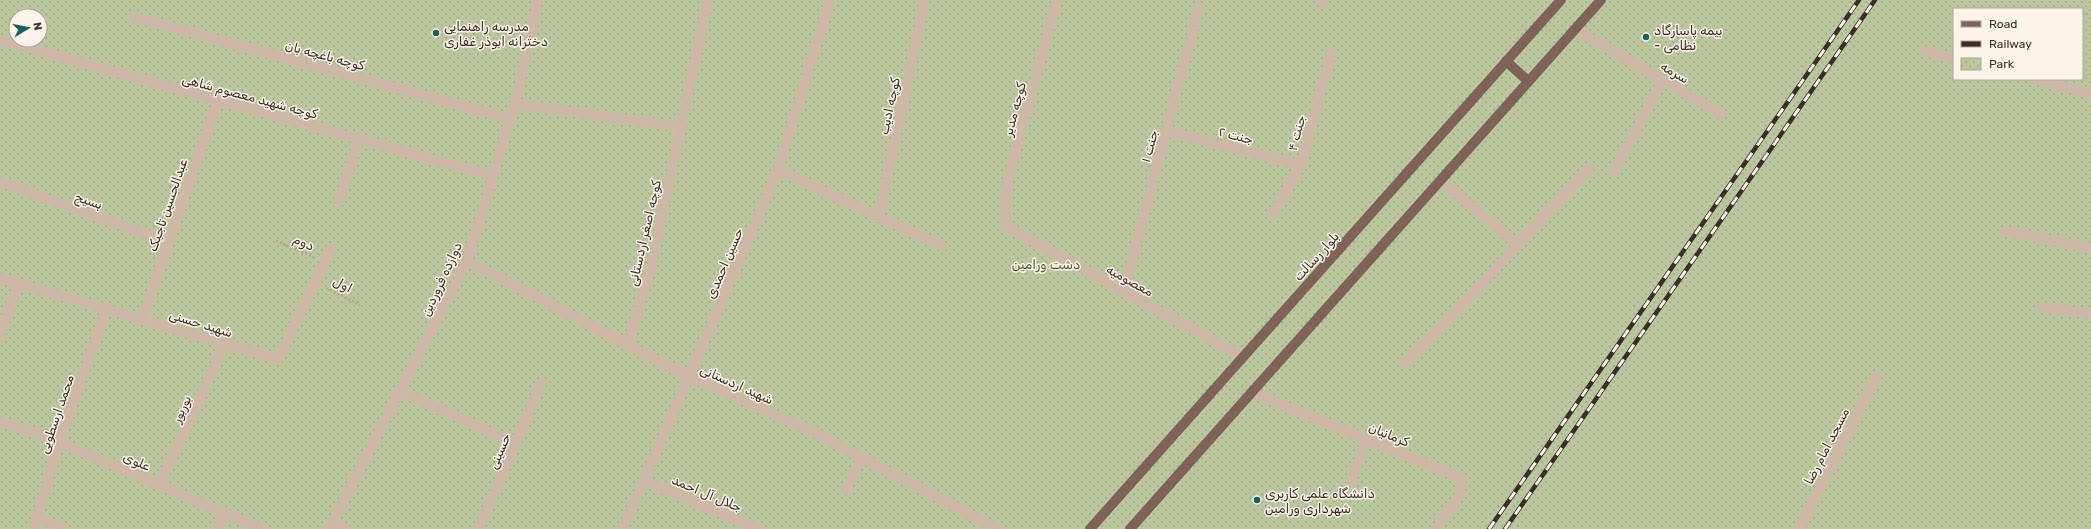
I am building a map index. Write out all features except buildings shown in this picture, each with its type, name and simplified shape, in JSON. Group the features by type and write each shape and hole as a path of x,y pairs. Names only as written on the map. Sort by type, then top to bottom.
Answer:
{"main road":[{"name":"بلوار رسالت","path":"1090,529 1561,0"},
{"path":"1130,529 1601,0"},
{"path":"1506,61 1528,81"}],"street":[{"name":"دوازده فروردین","path":"330,526 467,261 515,104 538,0"},
{"name":"کوچه اصغر اردستانی","path":"628,344 651,267 708,0"},
{"name":"حسین احمدی","path":"623,529 778,170 830,0"},
{"name":"کوچه ادیب","path":"879,217 926,0"},
{"name":"کوچه مدیر","path":"1004,226 1008,184 1057,0"},
{"name":"جنت ۱","path":"1124,291 1199,7"},
{"name":"کوچه باغچه بان","path":"134,17 510,119"},
{"name":"سرمه","path":"1575,29 1720,114"},
{"name":"کوچه شهید معصوم شاهی","path":"0,40 493,176"},
{"path":"1925,51 1953,58"},
{"name":"جنت ۴","path":"1273,214 1301,165 1331,54"},
{"path":"1614,171 1663,80"},
{"path":"2038,80 2091,94"},
{"name":"عبدالحسین تاجیک","path":"142,319 218,100"},
{"path":"515,104 681,127"},
{"name":"جنت ۲","path":"1166,131 1301,165"},
{"path":"338,203 359,139"},
{"path":"1405,363 1430,340 1590,167"},
{"path":"778,170 942,246"},
{"path":"1440,180 1518,245"},
{"name":"بسیج","path":"0,182 168,242"},
{"name":"معصومیه","path":"1004,226 1243,357"},
{"path":"2005,231 2091,248"},
{"name":"شهید حسنی","path":"0,278 278,359 331,249"},
{"name":"شهید اردستانی","path":"467,261 690,376 810,430 997,529"},
{"path":"0,336 18,283"},
{"path":"2041,307 2091,314"},
{"name":"محمد ارسطویی","path":"34,529 59,442 106,308"},
{"name":"بوربور","path":"159,485 226,343"},
{"name":"مسجد امام رضا","path":"1799,529 1877,375"},
{"name":"حسینی","path":"479,529 542,382"},
{"path":"400,391 516,444"},
{"name":"کرمانیان","path":"1251,392 1461,478 1460,495 1436,529"},
{"name":"علوی","path":"0,422 59,442 262,529"},
{"path":"1351,481 1367,439"},
{"path":"846,489 862,458"},
{"name":"جلال آل احمد","path":"644,481 759,529"},
{"path":"218,529 225,513"},
{"path":"37,517 65,529"},
{"path":"330,526 346,529"}],"path":[{"name":"دوم","path":"276,241 324,262"},
{"name":"اول","path":"316,282 360,305"}],"green space":[{"name":"دشت ورامین","path":"0,0 2091,0 2091,529 0,529"}],"railway":[{"path":"1489,529 1859,0"},
{"path":"1505,529 1875,0"}],"place":[{"name":"مدرسه راهنمایی دخترانه ابوذر غفاری","path":"436,33"},
{"name":"بیمه پاسارگاد - نظامی","path":"1646,37"},
{"name":"دانشگاه علمی کاربری شهرداری ورامین","path":"1257,500"}]}
